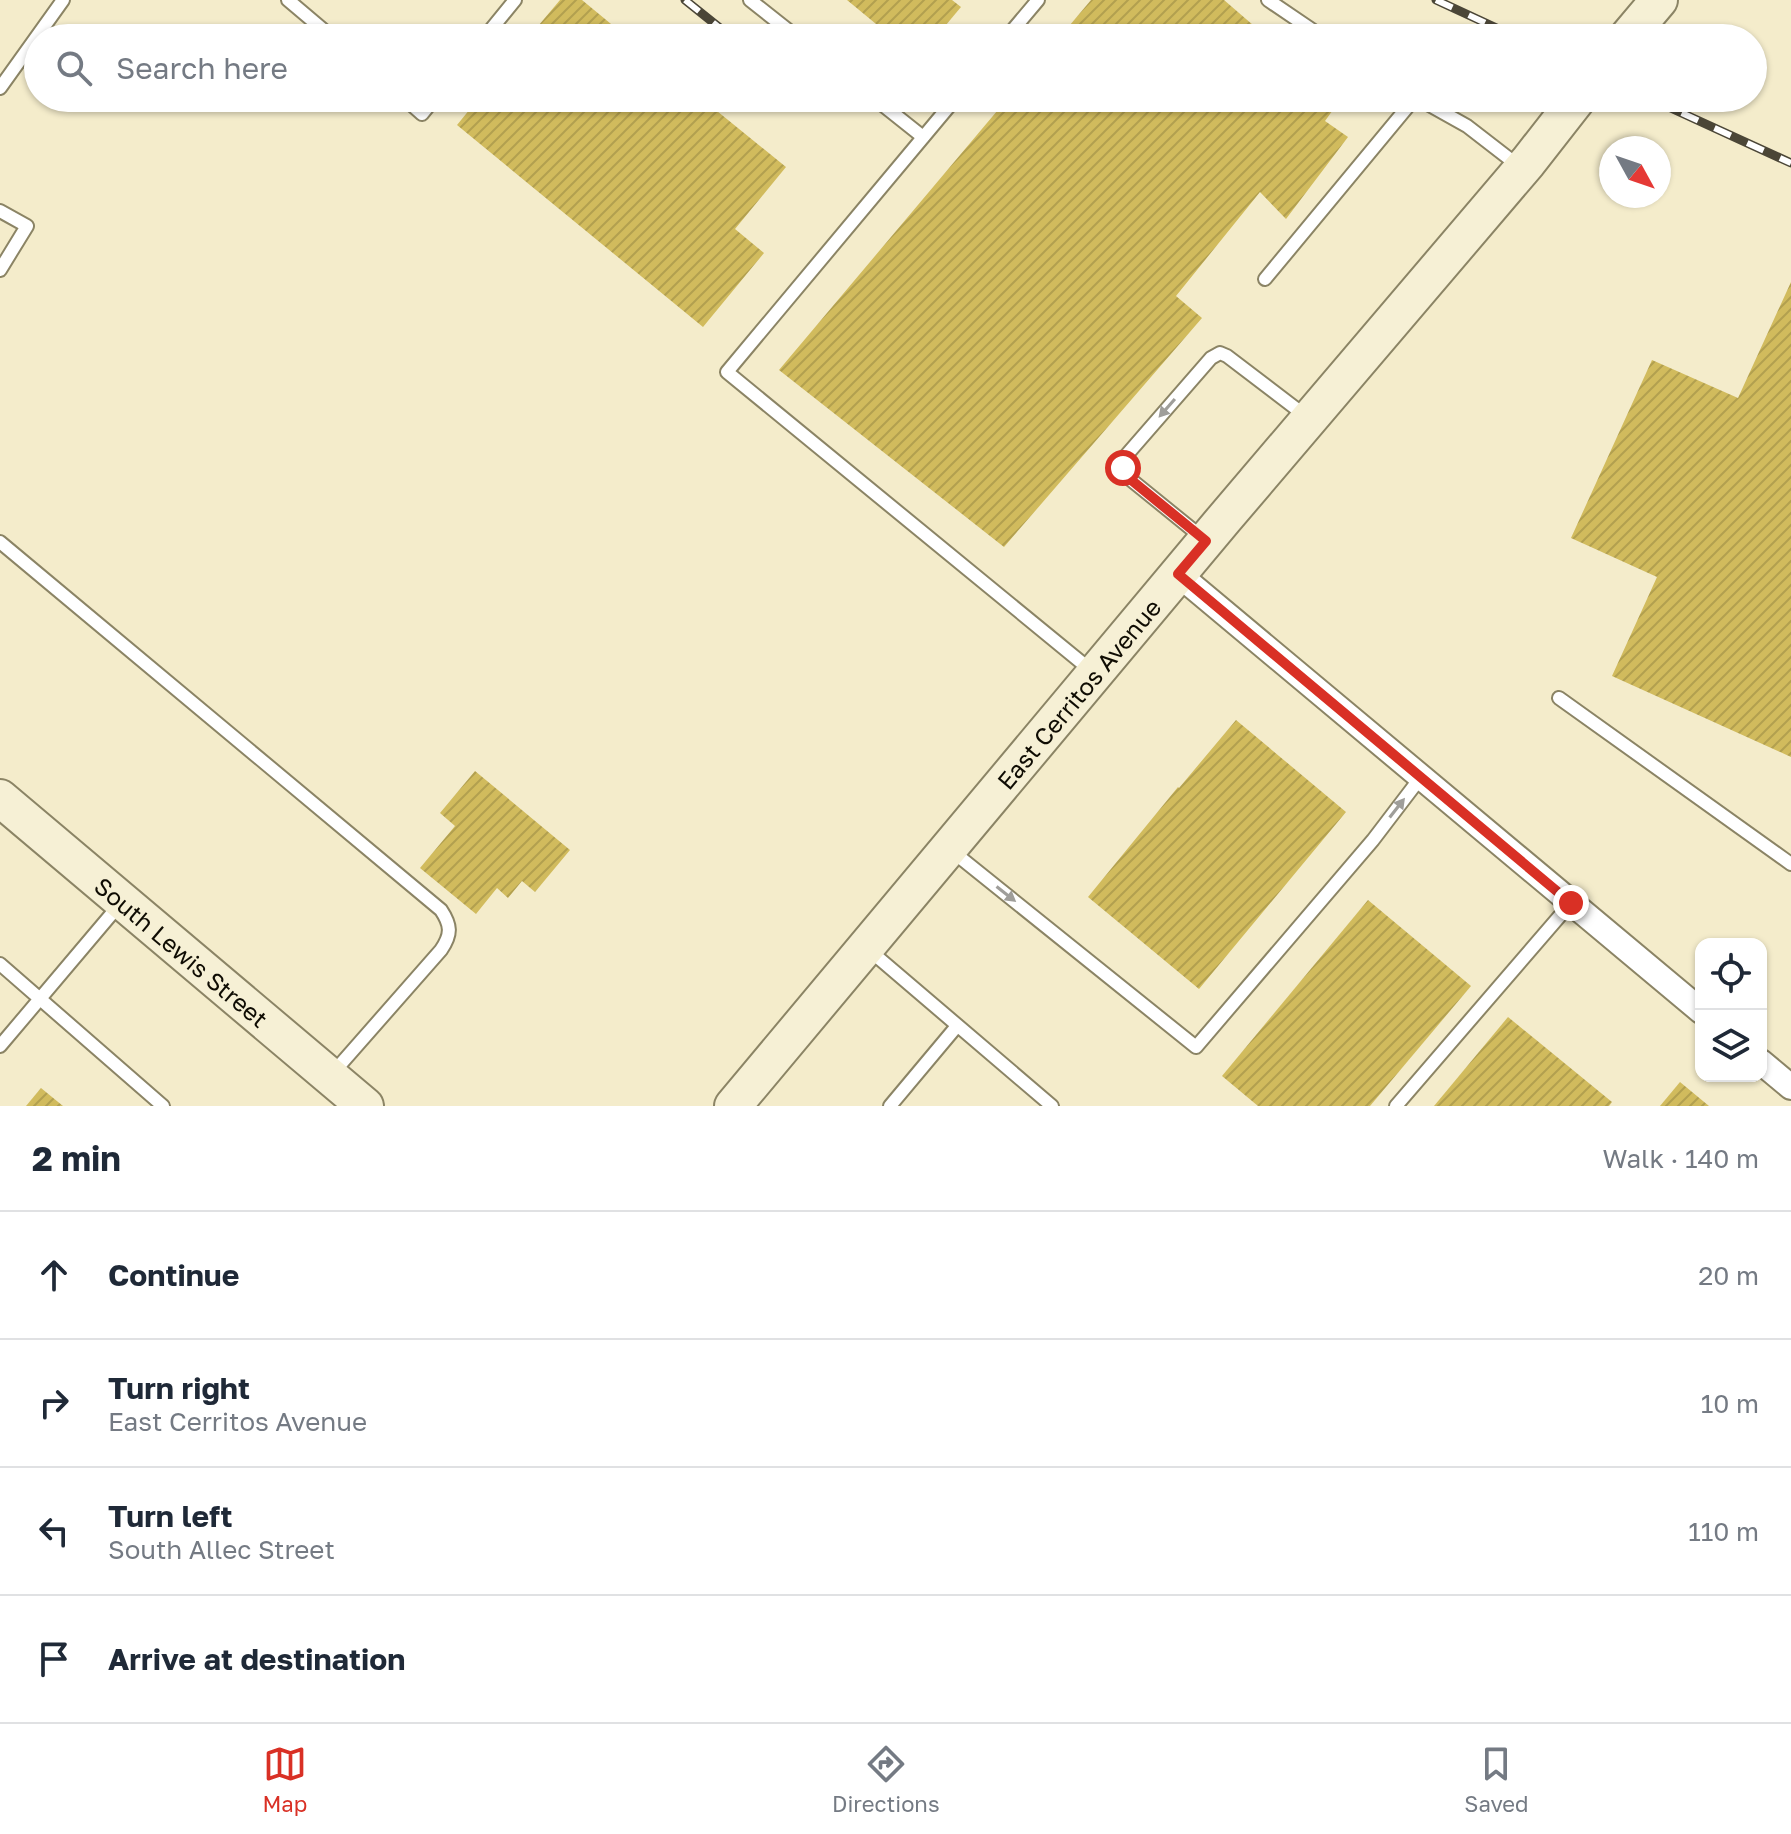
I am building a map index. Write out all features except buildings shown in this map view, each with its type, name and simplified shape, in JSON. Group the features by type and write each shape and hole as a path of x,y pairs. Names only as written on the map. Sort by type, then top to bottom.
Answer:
{"main road":[{"path":"1639,24 1659,0"},
{"name":"East Cerritos Avenue","path":"733,1106 1567,112"},
{"name":"South Lewis Street","path":"0,798 365,1106"}],"street":[{"path":"1178,574 1700,1010"},
{"path":"1767,1067 1791,1087"}],"lane":[{"path":"46,24 63,0"},
{"path":"288,0 316,24"},
{"path":"495,24 515,0"},
{"path":"750,0 780,24"},
{"path":"1018,24 1038,0"},
{"path":"1268,0 1303,24"},
{"path":"0,88 24,54"},
{"path":"892,112 923,137"},
{"path":"944,112 727,372 1095,674"},
{"path":"1265,279 1404,112"},
{"path":"1442,112 1467,126 1522,169"},
{"path":"0,211 27,226 0,270"},
{"path":"1206,541 1130,479 1123,468 1124,458 1211,358 1220,353 1309,419"},
{"path":"0,542 433,903 448,920 449,938 441,950 330,1077"},
{"path":"1559,698 1791,864"},
{"path":"950,849 1196,1047 1373,840 1421,777"},
{"path":"0,1046 122,902"},
{"path":"1396,1106 1571,903"},
{"path":"866,947 957,1026 1036,1101 1052,1106"},
{"path":"0,964 163,1106"},
{"path":"890,1106 957,1026"}],"railway":[{"path":"685,0 715,24"},
{"path":"1436,0 1488,24"},
{"path":"1680,112 1791,163"}],"route":[{"path":"1123,468 1130,479 1206,541 1178,574 1571,903"}]}
